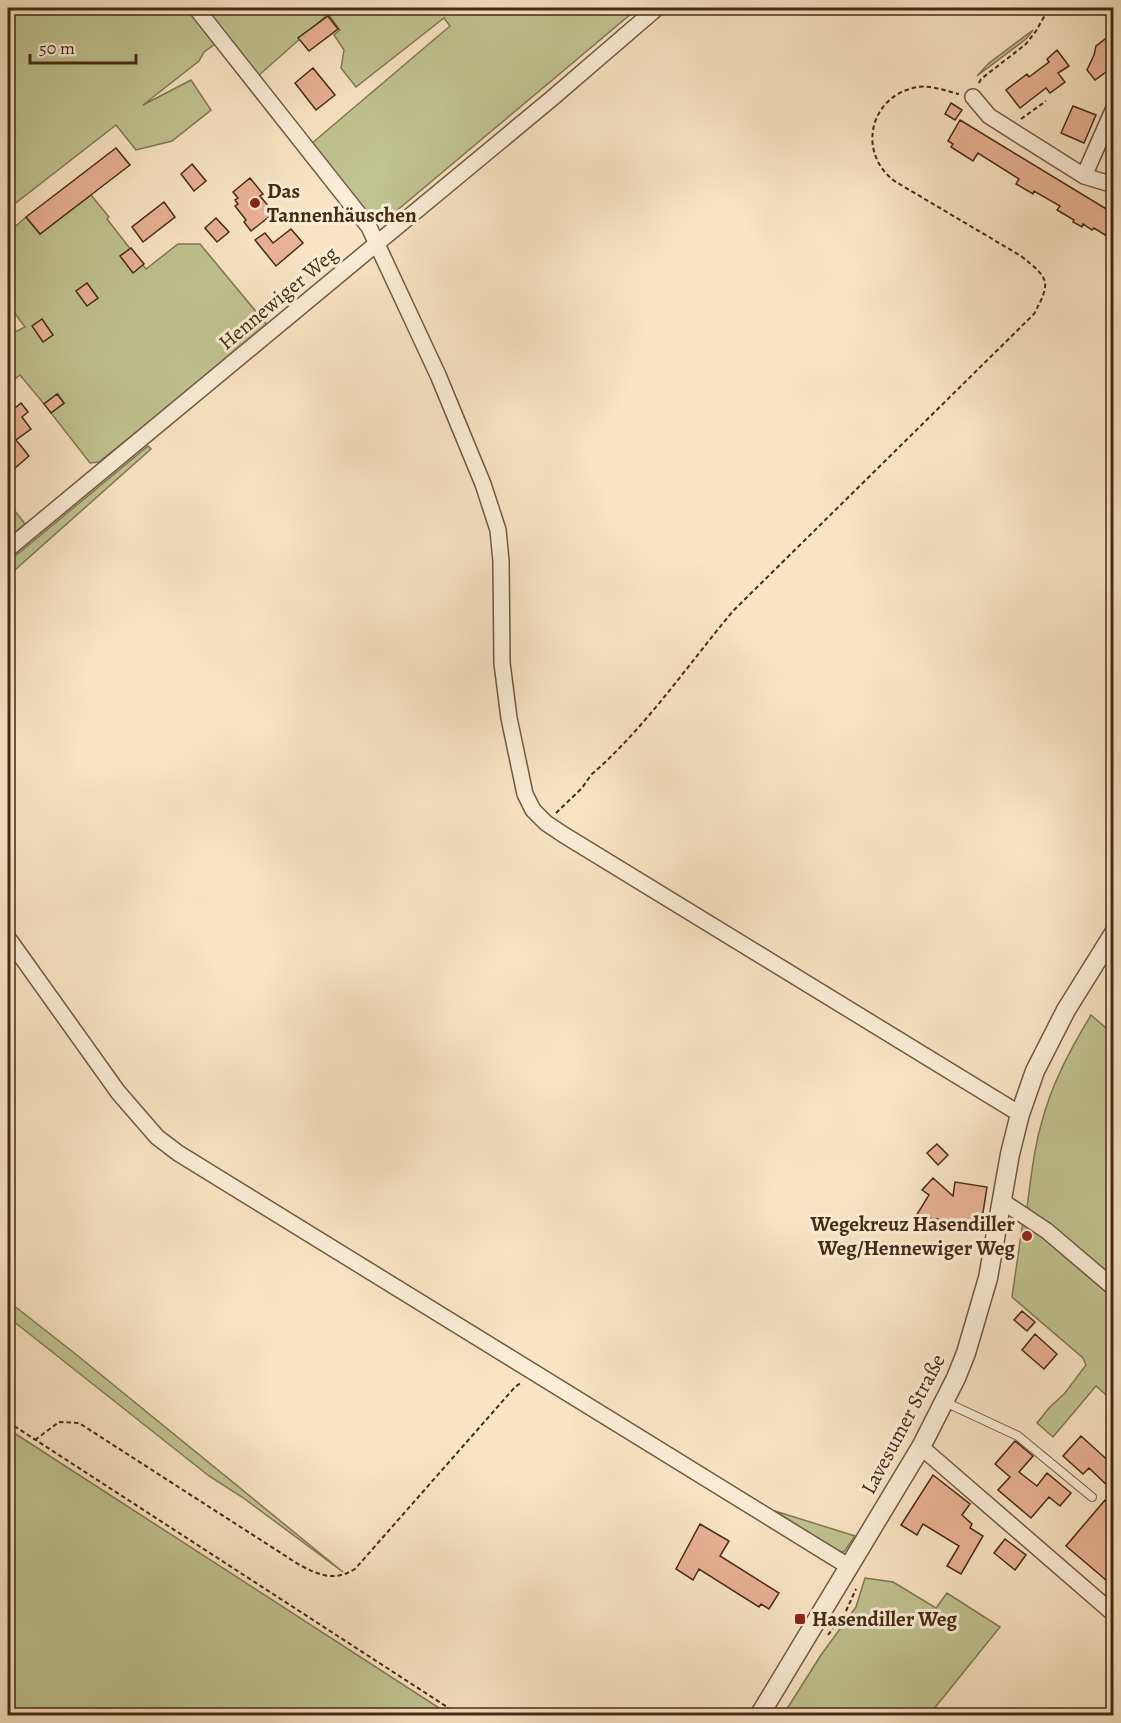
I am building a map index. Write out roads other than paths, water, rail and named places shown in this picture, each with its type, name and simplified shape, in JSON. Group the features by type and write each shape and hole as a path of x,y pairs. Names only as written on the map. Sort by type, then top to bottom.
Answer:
{"street":[{"path":"196,8 362,218 378,243 442,386 483,484 498,530 501,561 502,663 509,718 525,794 533,810 546,823 1020,1114"},
{"name":"Hennewiger Weg","path":"8,549 378,243 657,8"},
{"path":"974,97 989,116 1084,176 1113,185"},
{"path":"1084,176 1113,108"},
{"name":"Lavesumer Straße","path":"759,1716 921,1447 945,1402 966,1353 988,1278 1020,1114 1035,1071 1049,1040 1113,933"},
{"path":"8,938 118,1092 157,1137 188,1159 848,1566"},
{"path":"1002,1201 1047,1231 1113,1288"},
{"path":"921,1447 1113,1614"}],"lane":[{"path":"945,1402 1018,1436 1092,1497"}],"place":[{"name":"Das Tannenhäuschen","path":"255,203"},
{"name":"Wegekreuz Hasendiller Weg/Hennewiger Weg","path":"1027,1236"},
{"name":"Hasendiller Weg","path":"800,1619"}]}
